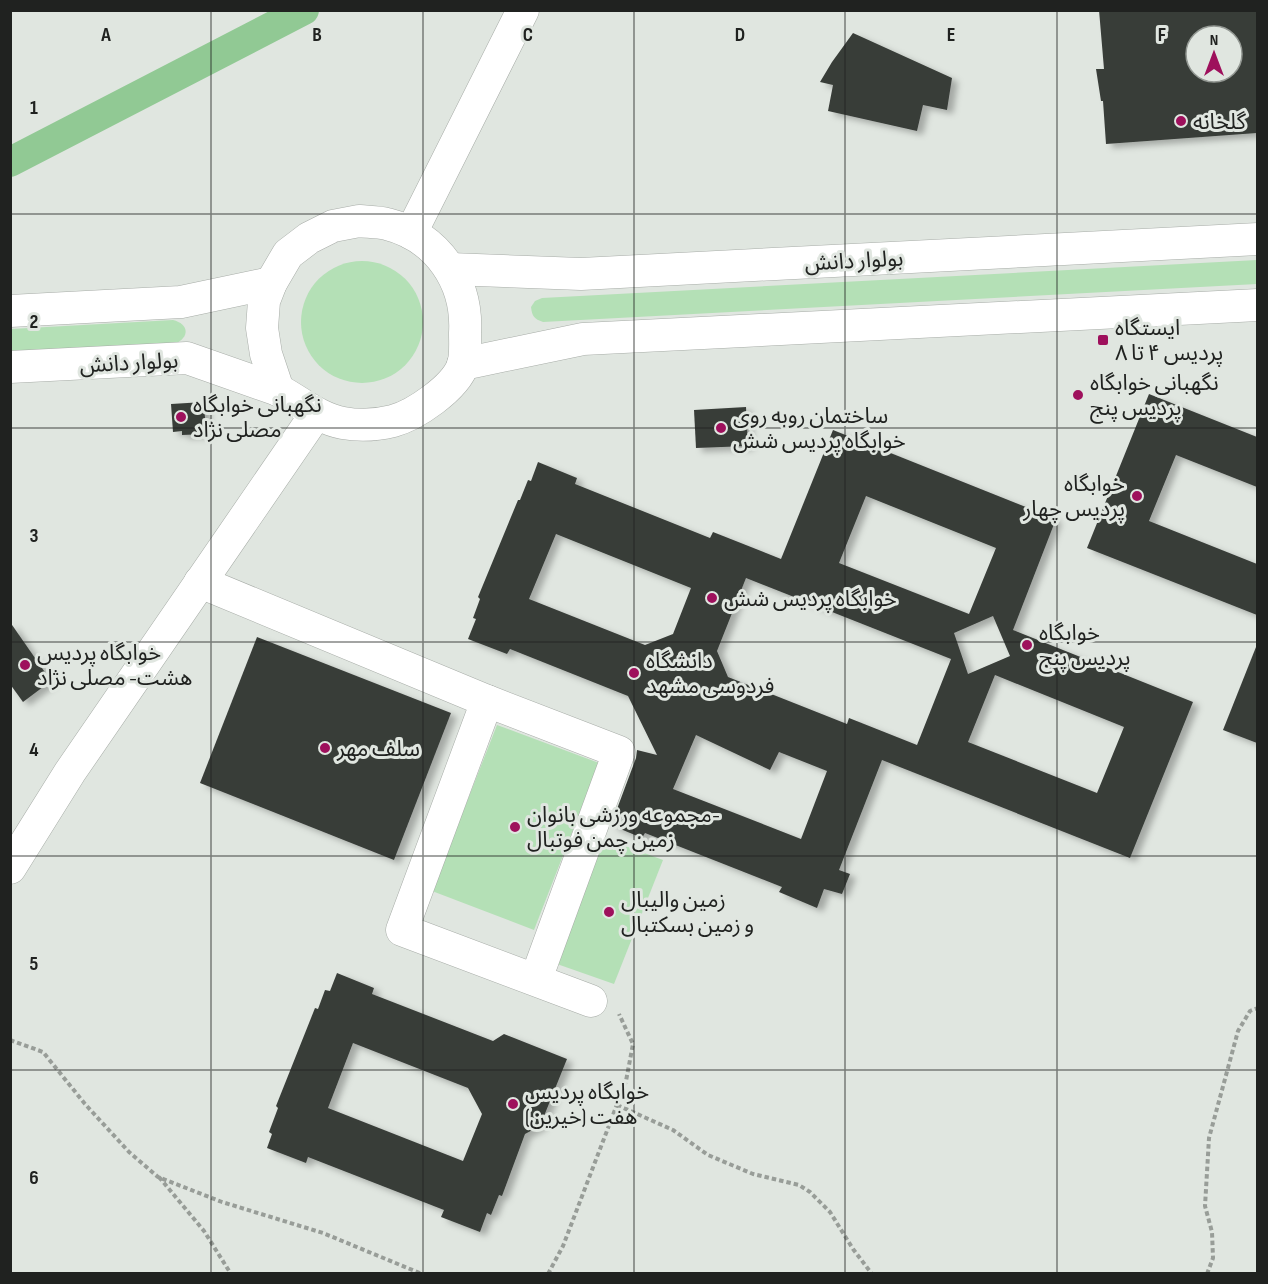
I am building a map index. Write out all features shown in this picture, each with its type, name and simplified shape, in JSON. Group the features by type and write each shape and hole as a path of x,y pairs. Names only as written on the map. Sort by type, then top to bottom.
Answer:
{"lane":[{"path":"411,233 524,10"},
{"path":"359,221 386,224 411,233 433,248 450,269 461,293 466,319 464,364 445,391 418,409 394,420 368,425 342,423 316,414 295,398 278,390 266,354 262,328 264,301 271,283 288,254 309,238 333,226 359,221"},
{"name":"بولوار دانش","path":"450,269 581,274 1257,239"},
{"path":"10,311 181,302 271,283"},
{"path":"464,364 583,339 1257,305"},
{"name":"بولوار دانش","path":"10,367 187,358 278,390"},
{"path":"10,868 70,772 316,414"},
{"path":"200,582 487,701 619,752 536,979"},
{"path":"487,701 402,930 591,1001"}],"path":[{"path":"1207,1274 1213,1258 1212,1232 1205,1206 1209,1138 1238,1030 1250,1011 1257,1008"},
{"path":"548,1274 562,1246 626,1081 633,1044 619,1014"},
{"path":"10,1040 43,1052 84,1104 129,1152 158,1177 204,1231 231,1274"},
{"path":"617,1105 673,1130 708,1155 753,1174 799,1185 810,1192 830,1212 872,1274"},
{"path":"158,1177 222,1202 323,1233 422,1274"}],"green space":[{"path":"1257,260 1257,284 543,322 534,317 531,307 535,301 542,298"},
{"path":"362,261 386,265 405,279 419,298 423,322 419,346 405,365 386,379 362,383 338,379 319,365 305,346 301,322 305,298 319,279 338,265"},
{"path":"173,320 182,324 186,331 183,338 175,344 11,353 11,329"},
{"name":"مجموعه ورزشی بانوان- زمین چمن فوتبال","path":"497,725 599,763 534,930 432,891"},
{"name":"زمین والیبال و زمین بسکتبال","path":"604,838 663,860 614,984 557,964"}],"building":[{"path":"1099,10 1257,10 1257,133 1106,144 1103,101 1101,101 1096,69 1104,69"},
{"path":"853,33 952,78 947,110 923,105 917,131 828,111 833,85 820,82"},
{"name":"خوابگاه پردیس چهار","path":"1149,394 1257,437 1257,487 1176,455 1149,521 1257,564 1257,615 1087,548"},
{"path":"204,402 206,434 182,435 182,431 173,432 171,404"},
{"name":"ساختمان روبه روی خوابگاه پردیس شش","path":"746,407 748,446 696,448 694,410"},
{"path":"833,430 1056,519 1013,630 1193,702 1130,858 882,760 839,870 850,874 842,894 824,889 817,908 779,892 782,887 645,833 642,838 611,825 637,750 657,755 628,696 510,649 507,654 468,639 476,619 473,618 480,599 478,597 518,500 528,480 531,481 538,462 577,478 575,484 710,538 713,532 781,559","holes":["866,496 996,548 969,614 839,563","556,534 691,588 673,634 645,645 529,599","746,578 951,659 917,745 849,718 847,724 728,677 717,651","993,616 1010,656 968,674 954,633","995,675 1124,727 1097,793 968,742","696,735 770,770 779,752 827,771 801,839 673,789"]},
{"name":"خوابگاه پردیس هشت- مصلی نژاد","path":"10,622 51,681 23,702 10,684"},
{"name":"سلف مهر","path":"257,637 451,713 394,860 200,783"},
{"path":"1257,647 1257,743 1223,730"},
{"name":"خوابگاه پردیس هفت (خیرین)","path":"337,973 374,988 372,994 493,1041 504,1034 567,1059 540,1126 525,1134 502,1196 499,1195 491,1215 487,1213 480,1232 441,1217 444,1210 308,1157 306,1163 267,1148 272,1134 269,1132 278,1108 276,1106 315,1008 318,1009 325,990 330,991","holes":["353,1043 468,1088 482,1114 463,1161 328,1108"]}],"waterway":[{"path":"10,162 304,10"}],"place":[{"name":"گلخانه","path":"1181,121"},
{"name":"ایستگاه پردیس ۴ تا ۸","path":"1103,340"},
{"name":"نگهبانی خوابگاه پردیس پنج","path":"1078,395"},
{"name":"نگهبانی خوابگاه مصلی نژاد","path":"181,417"},
{"name":"ساختمان روبه روی خوابگاه پردیس شش","path":"721,428"},
{"name":"خوابگاه پردیس چهار","path":"1137,496"},
{"name":"خوابگاه پردیس شش","path":"712,598"},
{"name":"خوابگاه پردیس پنج","path":"1027,645"},
{"name":"خوابگاه پردیس هشت- مصلی نژاد","path":"25,665"},
{"name":"دانشگاه فردوسی مشهد","path":"634,673"},
{"name":"سلف مهر","path":"325,748"},
{"name":"مجموعه ورزشی بانوان- زمین چمن فوتبال","path":"515,827"},
{"name":"زمین والیبال و زمین بسکتبال","path":"609,912"},
{"name":"خوابگاه پردیس هفت (خیرین)","path":"513,1104"}]}
